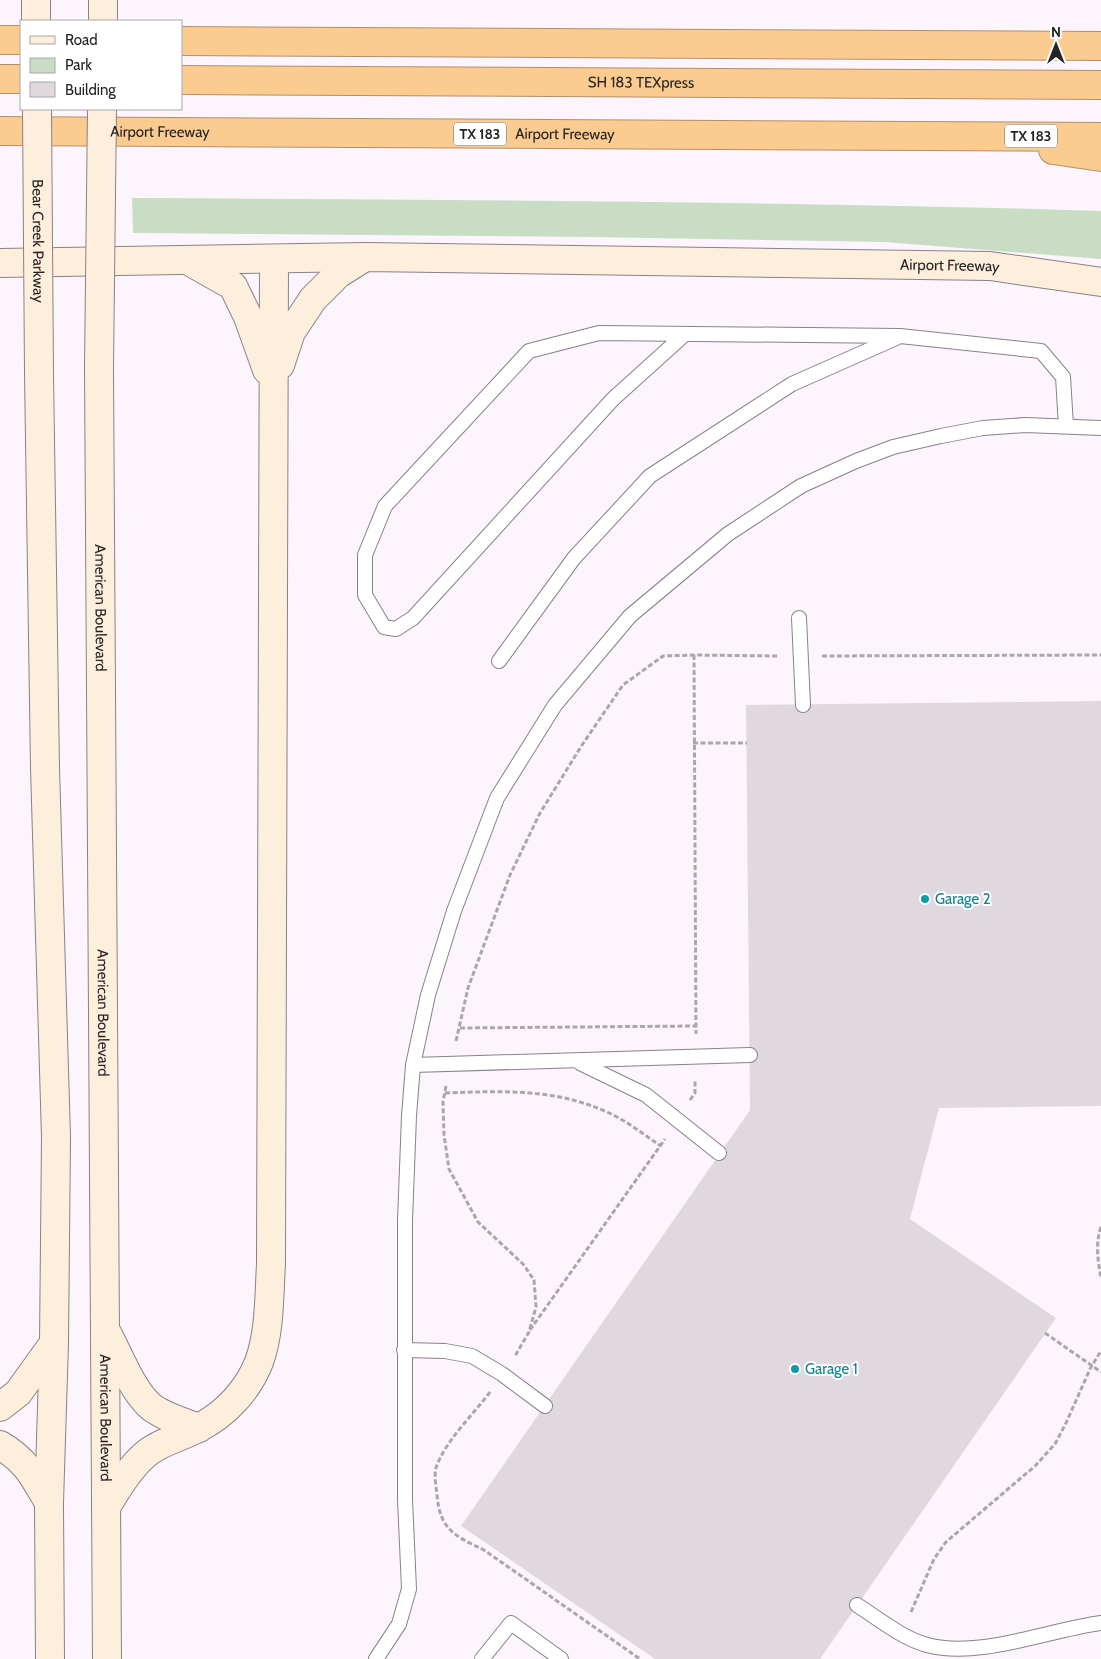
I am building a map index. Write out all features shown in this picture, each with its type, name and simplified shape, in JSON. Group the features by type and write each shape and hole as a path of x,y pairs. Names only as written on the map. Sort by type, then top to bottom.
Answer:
{"highway":[{"path":"0,40 20,40"},
{"path":"182,41 1101,46"},
{"path":"0,79 20,79"},
{"name":"SH 183 TEXpress","path":"182,80 1101,85"},
{"name":"Airport Freeway","path":"0,131 1101,137"},
{"path":"960,136 1101,157"}],"street":[{"path":"36,0 36,20"},
{"path":"103,0 103,20"},
{"name":"Bear Creek Parkway","path":"37,110 45,758 56,1137 54,1343"},
{"name":"American Boulevard","path":"102,110 99,368 107,1659"},
{"path":"273,386 290,332 313,300 338,274 365,257"},
{"name":"Airport Freeway","path":"0,263 48,264 365,257 990,266 1101,282"},
{"path":"106,1507 128,1473 148,1452 199,1428 225,1410 246,1387 259,1362 266,1333 271,1254 274,259"},
{"path":"189,261 233,286 248,317 273,386"},
{"path":"105,1330 137,1390 150,1406 199,1428"},
{"path":"0,1407 18,1394 54,1343"},
{"path":"50,1659 50,1503 54,1343"},
{"path":"0,1445 15,1454 29,1468 50,1503"}],"lane":[{"path":"685,334 613,399 413,618 396,629 384,626 365,595 365,555 385,506 529,351 599,332 900,336 1041,351 1064,377 1066,426"},
{"path":"499,661 574,558 650,476 792,384 900,336"},
{"path":"376,1659 399,1624 409,1589 405,1499 404,1350 406,1210 409,1116 413,1065 428,994 454,911 497,798 555,705 630,616 728,534 801,486 856,461 893,448 983,428 1025,425 1101,428"},
{"path":"799,618 803,705"},
{"path":"413,1065 750,1055"},
{"path":"577,1061 646,1095 719,1153"},
{"path":"404,1350 445,1351 472,1356 502,1374 544,1406"},
{"path":"857,1604 902,1633 926,1644 949,1649 989,1646 1101,1623"},
{"path":"482,1659 511,1623 562,1659"}],"path":[{"path":"529,1332 679,1121 695,1093 697,1056 693,742 694,655"},
{"path":"693,742 747,743"},
{"path":"460,1028 696,1026"},
{"path":"445,1093 490,1091 536,1092 573,1099 611,1113 661,1146"},
{"path":"1101,1227 1098,1234 1097,1258 1101,1278"},
{"path":"1045,1333 1091,1367 1101,1372"},
{"path":"902,1633 934,1559 946,1542 1035,1466 1055,1444 1091,1367 1101,1351"}],"green space":[{"path":"132,198 738,203 1101,211 1101,259 884,242 133,233"}],"building":[{"path":"1101,701 1101,1106 939,1108 910,1219 1056,1318 820,1659 655,1659 461,1526 750,1110 746,705"}],"place":[{"name":"Garage 2","path":"925,899"},
{"name":"Garage 1","path":"795,1369"}]}
